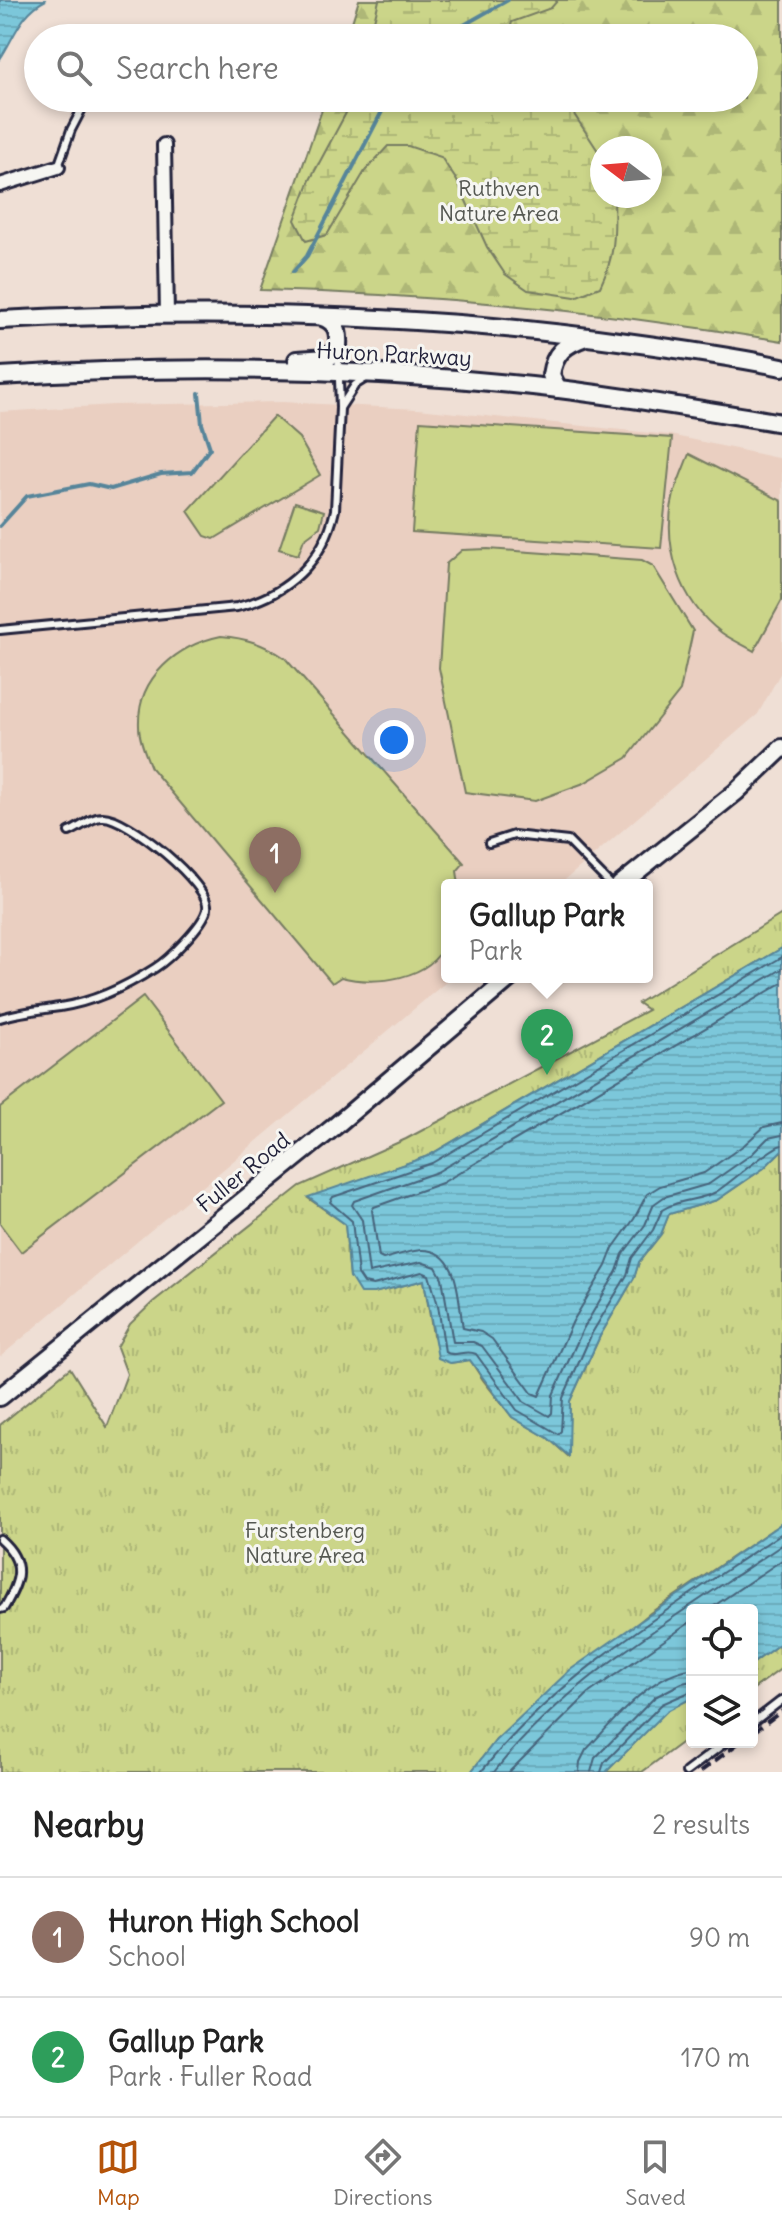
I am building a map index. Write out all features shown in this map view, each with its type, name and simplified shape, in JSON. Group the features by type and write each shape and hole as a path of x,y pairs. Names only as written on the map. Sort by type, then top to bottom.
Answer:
{"main road":[{"name":"Huron Parkway","path":"0,320 167,314 318,315 466,324 587,337 782,367"},
{"path":"230,369 251,359 328,358 338,347 336,326 331,320 318,315"},
{"path":"558,389 551,375 557,355 572,342 587,337"},
{"name":"Huron Parkway","path":"0,376 230,369 377,373 558,389 782,423"},
{"path":"627,879 736,792 782,748"},
{"name":"Fuller Road","path":"0,1397 309,1147 504,983"}],"street":[{"path":"164,145 167,314"},
{"path":"0,185 58,167"}],"lane":[{"path":"58,167 80,112"},
{"path":"0,630 237,607 280,590 311,563 332,524 340,408 338,347"},
{"path":"340,408 355,385 377,373"},
{"path":"0,1018 93,998 125,985 155,968 199,925 208,908 205,897 188,877 145,836 112,818 101,816 69,832"},
{"path":"489,843 514,835 568,841 605,879"},
{"path":"0,1539 10,1548 18,1565 18,1585 4,1608 0,1609"},
{"path":"758,1718 782,1700"},
{"path":"686,1772 718,1748"}],"shaded area":[{"path":"282,402 418,409 670,435 782,459 782,670 758,714 566,879 441,879 441,983 445,983 0,1357 0,412 113,405"}],"green space":[{"name":"Ruthven Nature Area","path":"359,0 782,0 782,341 652,321 522,306 260,290 321,112 758,112 758,24 351,24"},
{"path":"379,0 558,0 551,8 512,24 373,24"},
{"path":"346,112 573,112 590,139 590,208 614,208 613,243 600,287 575,297 528,290 505,274 487,247 457,181 441,157 408,146 388,146 365,171 327,235 306,241 295,220 310,180"},
{"path":"274,416 299,438 320,475 214,539 205,536 188,511"},
{"path":"420,421 672,438 661,548 412,532"},
{"path":"689,454 782,501 782,600 754,651 726,636 707,620 685,589 677,571 670,533 671,513 674,494"},
{"path":"295,502 324,511 320,527 304,539 298,555 279,549"},
{"path":"488,549 642,560 653,566 693,631 680,691 627,758 584,783 535,801 465,792 439,668 446,564 462,550"},
{"path":"221,636 239,638 285,658 464,863 457,871 458,879 441,879 441,951 428,965 401,977 385,980 341,977 332,983 151,768 139,731 140,708 145,693 163,666 205,640"},
{"name":"Furstenberg Nature Area","path":"782,914 782,948 428,1156 308,1198 345,1224 350,1277 374,1293 424,1280 433,1335 451,1363 470,1360 512,1417 548,1438 568,1456 570,1401 600,1336 634,1278 639,1262 661,1234 669,1214 717,1200 764,1168 782,1150 782,1523 650,1613 496,1740 471,1772 0,1772 0,1425 70,1368 107,1427 127,1374 117,1347 130,1324 153,1302 300,1186 406,1139 648,1010 638,1003"},
{"path":"143,997 221,1100 21,1252 0,1224 0,1107"},
{"path":"782,1642 782,1668 758,1686 758,1660"},
{"path":"686,1701 686,1739 642,1772 606,1772 667,1710"}],"water":[{"path":"0,0 46,0 24,18 0,59"},
{"path":"782,948 782,1150 764,1168 717,1200 669,1214 661,1234 639,1262 634,1278 600,1336 570,1401 569,1456 548,1438 512,1417 470,1360 450,1363 438,1358 424,1280 374,1293 360,1293 350,1277 345,1224 308,1197 428,1156"},
{"path":"782,1523 782,1642 758,1660 758,1604 686,1604 686,1701 667,1711 606,1772 471,1772 496,1740 570,1670"}],"waterway":[{"path":"466,24 508,0"},
{"path":"293,272 307,256 382,112"},
{"path":"0,526 27,496 89,484 111,489 161,474 192,472 210,448 202,424 199,393"}],"railway":[{"path":"758,1729 782,1711"},
{"path":"700,1772 732,1748"}],"place":[{"name":"Huron High School","path":"275,893"},
{"name":"Gallup Park","path":"547,1075"}]}
